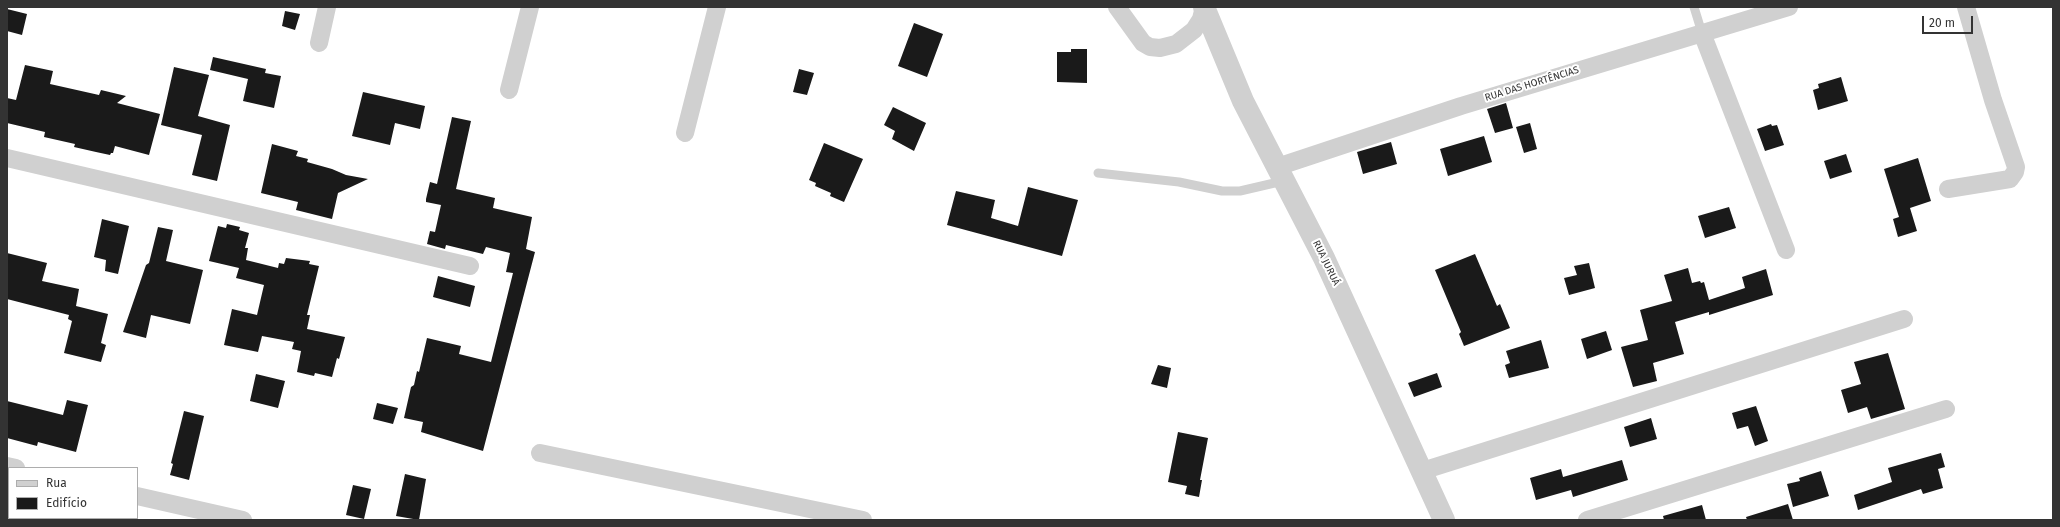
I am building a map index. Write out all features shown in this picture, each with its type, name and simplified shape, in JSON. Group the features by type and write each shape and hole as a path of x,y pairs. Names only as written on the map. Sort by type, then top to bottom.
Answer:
{"street":[{"path":"318,43 327,7"},
{"path":"509,90 530,7"},
{"path":"685,133 717,7"},
{"path":"1117,7 1143,43 1150,47 1160,48 1176,44 1194,30 1200,20 1204,7"},
{"name":"RUA JURUÁ","path":"1204,7 1243,101 1324,258 1444,520"},
{"name":"RUA DAS HORTÊNCIAS","path":"1280,174 1461,106 1789,7"},
{"path":"1948,189 2010,179 2016,172 2016,167 1993,100 1966,7"},
{"path":"1702,33 1786,250"},
{"path":"7,158 470,266"},
{"path":"1422,471 1904,319"},
{"path":"1587,520 1946,410"},
{"path":"540,453 863,520"},
{"path":"138,496 243,520"}],"lane":[{"path":"1694,7 1702,33"},
{"path":"1098,173 1179,182 1222,191 1240,191 1280,174"}],"building":[{"path":"7,9 27,14 22,35 7,31"},
{"path":"285,11 300,14 295,30 282,26"},
{"path":"914,23 943,34 927,77 898,66"},
{"path":"1071,49 1087,49 1087,83 1057,82 1057,52 1071,52"},
{"path":"213,57 266,69 265,73 281,76 274,108 243,101 248,79 210,70"},
{"path":"25,65 53,71 50,84 99,95 101,90 126,96 117,103 160,114 149,155 115,146 113,153 110,155 96,152 74,147 75,144 44,137 45,132 7,123 7,98 16,100"},
{"path":"174,67 209,75 198,116 230,125 217,181 192,175 202,135 161,125"},
{"path":"799,69 814,73 807,95 793,92"},
{"path":"1841,77 1848,101 1818,110 1813,90 1819,88 1818,84"},
{"path":"363,92 425,106 420,129 395,123 390,145 352,136"},
{"path":"1506,103 1513,128 1495,133 1487,109"},
{"path":"893,107 926,123 914,151 892,139 895,131 884,125"},
{"path":"452,117 471,121 456,189 495,198 493,208 532,217 526,249 535,252 483,451 421,432 423,422 404,418 411,387 414,385 417,371 419,372 427,338 461,346 459,354 491,362 513,273 506,272 510,253 486,247 483,254 446,245 445,249 427,244 430,231 435,232 441,205 426,202 426,199 430,182 437,184"},
{"path":"1530,123 1537,149 1524,153 1516,127"},
{"path":"1771,124 1772,126 1777,125 1784,145 1765,151 1757,129"},
{"path":"1484,136 1492,162 1448,176 1440,149"},
{"path":"1391,142 1397,164 1363,174 1357,152"},
{"path":"824,143 863,159 844,202 830,196 831,193 815,186 816,183 809,180"},
{"path":"272,144 298,151 296,156 308,159 307,162 332,169 346,175 368,179 338,193 332,219 296,210 298,202 261,193"},
{"path":"1846,154 1852,172 1830,179 1824,161"},
{"path":"1918,158 1931,201 1910,208 1917,231 1898,237 1893,219 1899,217 1884,169"},
{"path":"1028,187 1078,200 1062,256 947,225 956,191 995,200 991,218 1018,226"},
{"path":"1729,207 1736,228 1705,238 1698,216"},
{"path":"102,219 129,226 118,274 105,271 106,260 94,257"},
{"path":"227,224 240,227 239,230 249,233 245,248 248,248 246,260 278,268 279,263 284,264 286,258 310,261 309,264 319,266 307,315 310,315 307,329 345,337 332,377 315,373 314,376 297,372 301,351 292,349 294,342 262,336 258,352 224,345 232,309 257,315 264,285 236,278 239,268 209,261 218,226 226,228"},
{"path":"158,227 173,230 166,261 203,270 190,324 151,315 146,338 123,332 146,265 149,263"},
{"path":"7,253 47,263 42,281 79,289 76,306 108,314 101,343 106,345 101,362 64,353 72,321 68,319 69,315 7,299"},
{"path":"1475,254 1497,306 1500,304 1510,328 1464,346 1459,334 1461,332 1435,270"},
{"path":"1589,263 1595,288 1569,295 1564,278 1577,275 1574,266"},
{"path":"1688,268 1692,283 1700,281 1701,283 1704,282 1709,300 1745,288 1742,277 1766,269 1773,295 1709,315 1709,312 1675,322 1684,354 1653,363 1657,381 1633,387 1621,347 1648,340 1640,310 1672,301 1664,275"},
{"path":"438,276 475,286 470,307 433,297"},
{"path":"1606,331 1612,350 1587,359 1581,339"},
{"path":"1541,340 1549,368 1509,378 1505,365 1510,363 1506,351"},
{"path":"1888,353 1905,409 1871,419 1867,407 1848,413 1841,390 1861,384 1854,362"},
{"path":"1158,365 1171,368 1167,388 1151,384"},
{"path":"1437,373 1442,387 1414,397 1408,383"},
{"path":"256,374 285,381 278,408 250,401"},
{"path":"67,400 88,405 76,452 38,442 37,446 7,438 7,401 63,415"},
{"path":"377,403 398,408 393,424 373,419"},
{"path":"1756,406 1768,441 1755,446 1748,426 1737,429 1732,413"},
{"path":"184,411 204,416 189,480 170,475 173,464 171,463"},
{"path":"1651,418 1657,439 1630,447 1624,427"},
{"path":"1178,432 1208,438 1200,480 1202,480 1199,497 1185,494 1187,486 1168,482"},
{"path":"1941,453 1945,467 1938,469 1943,488 1923,494 1921,489 1858,510 1854,495 1892,482 1888,468"},
{"path":"1622,460 1628,480 1573,497 1571,490 1536,500 1530,478 1561,469 1563,477"},
{"path":"1821,471 1829,496 1793,507 1787,484 1800,481 1799,478"},
{"path":"405,474 426,479 419,520 396,516"},
{"path":"353,485 371,489 364,519 346,515"},
{"path":"1788,504 1793,520 1747,520 1746,517"},
{"path":"1702,505 1706,520 1664,520 1663,516"}]}
